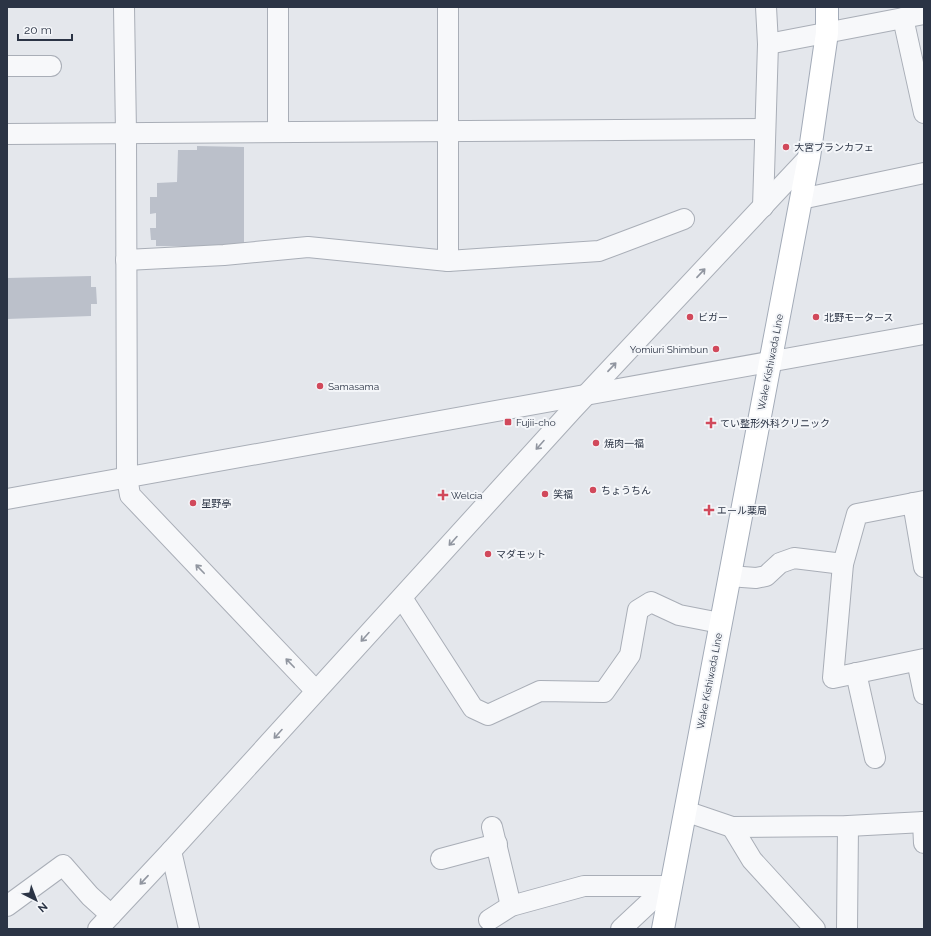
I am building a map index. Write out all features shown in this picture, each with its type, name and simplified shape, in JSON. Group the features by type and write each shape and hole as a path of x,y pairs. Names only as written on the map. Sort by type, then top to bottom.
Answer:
{"main road":[{"name":"Wake Kishiwada Line","path":"663,929 669,886 685,811 809,157 827,33 827,7"}],"street":[{"path":"124,7 127,477 130,495 316,691"},
{"path":"278,7 278,132"},
{"path":"448,7 448,261"},
{"path":"763,207 768,44 766,7"},
{"path":"768,44 924,14"},
{"path":"903,18 924,113"},
{"path":"7,66 51,66"},
{"path":"7,134 765,129"},
{"path":"7,906 63,865 90,896 105,922 585,396 809,157"},
{"path":"801,199 924,174"},
{"path":"126,260 224,255 308,247 448,261 599,252 684,219"},
{"path":"7,499 924,334"},
{"path":"924,567 919,502 857,514 843,564 833,678 920,660 924,694"},
{"path":"729,576 756,578 766,576 780,563 794,558 843,564"},
{"path":"402,598 474,708 488,715 540,691 604,692 630,655 638,610 651,602 679,616 720,623"},
{"path":"856,673 875,758"},
{"path":"685,811 732,827 848,826 924,822 924,843"},
{"path":"847,929 848,826"},
{"path":"732,827 752,860 815,929"},
{"path":"441,859 495,835 511,906"},
{"path":"171,851 189,929"},
{"path":"489,920 511,906 584,886 669,886"},
{"path":"621,929 669,886"}],"building":[{"path":"197,146 244,147 244,247 156,246 156,240 151,240 150,228 156,228 156,213 150,214 150,197 157,197 157,183 177,182 178,150 197,150"},
{"path":"91,276 91,287 96,287 97,304 91,304 91,316 7,319 7,278"}],"place":[{"name":"大宮ブランカフェ","path":"786,147"},
{"name":"ビガー","path":"690,317"},
{"name":"北野モータース","path":"816,317"},
{"name":"Yomiuri Shimbun","path":"716,349"},
{"name":"Samasama","path":"320,386"},
{"name":"Fujii-cho","path":"508,422"},
{"name":"てい整形外科クリニック","path":"711,423"},
{"name":"焼肉一福","path":"596,443"},
{"name":"ちょうちん","path":"593,490"},
{"name":"笑福","path":"545,494"},
{"name":"Welcia","path":"443,495"},
{"name":"星野亭","path":"193,503"},
{"name":"エール薬局","path":"709,510"},
{"name":"マダモット","path":"488,554"}]}
